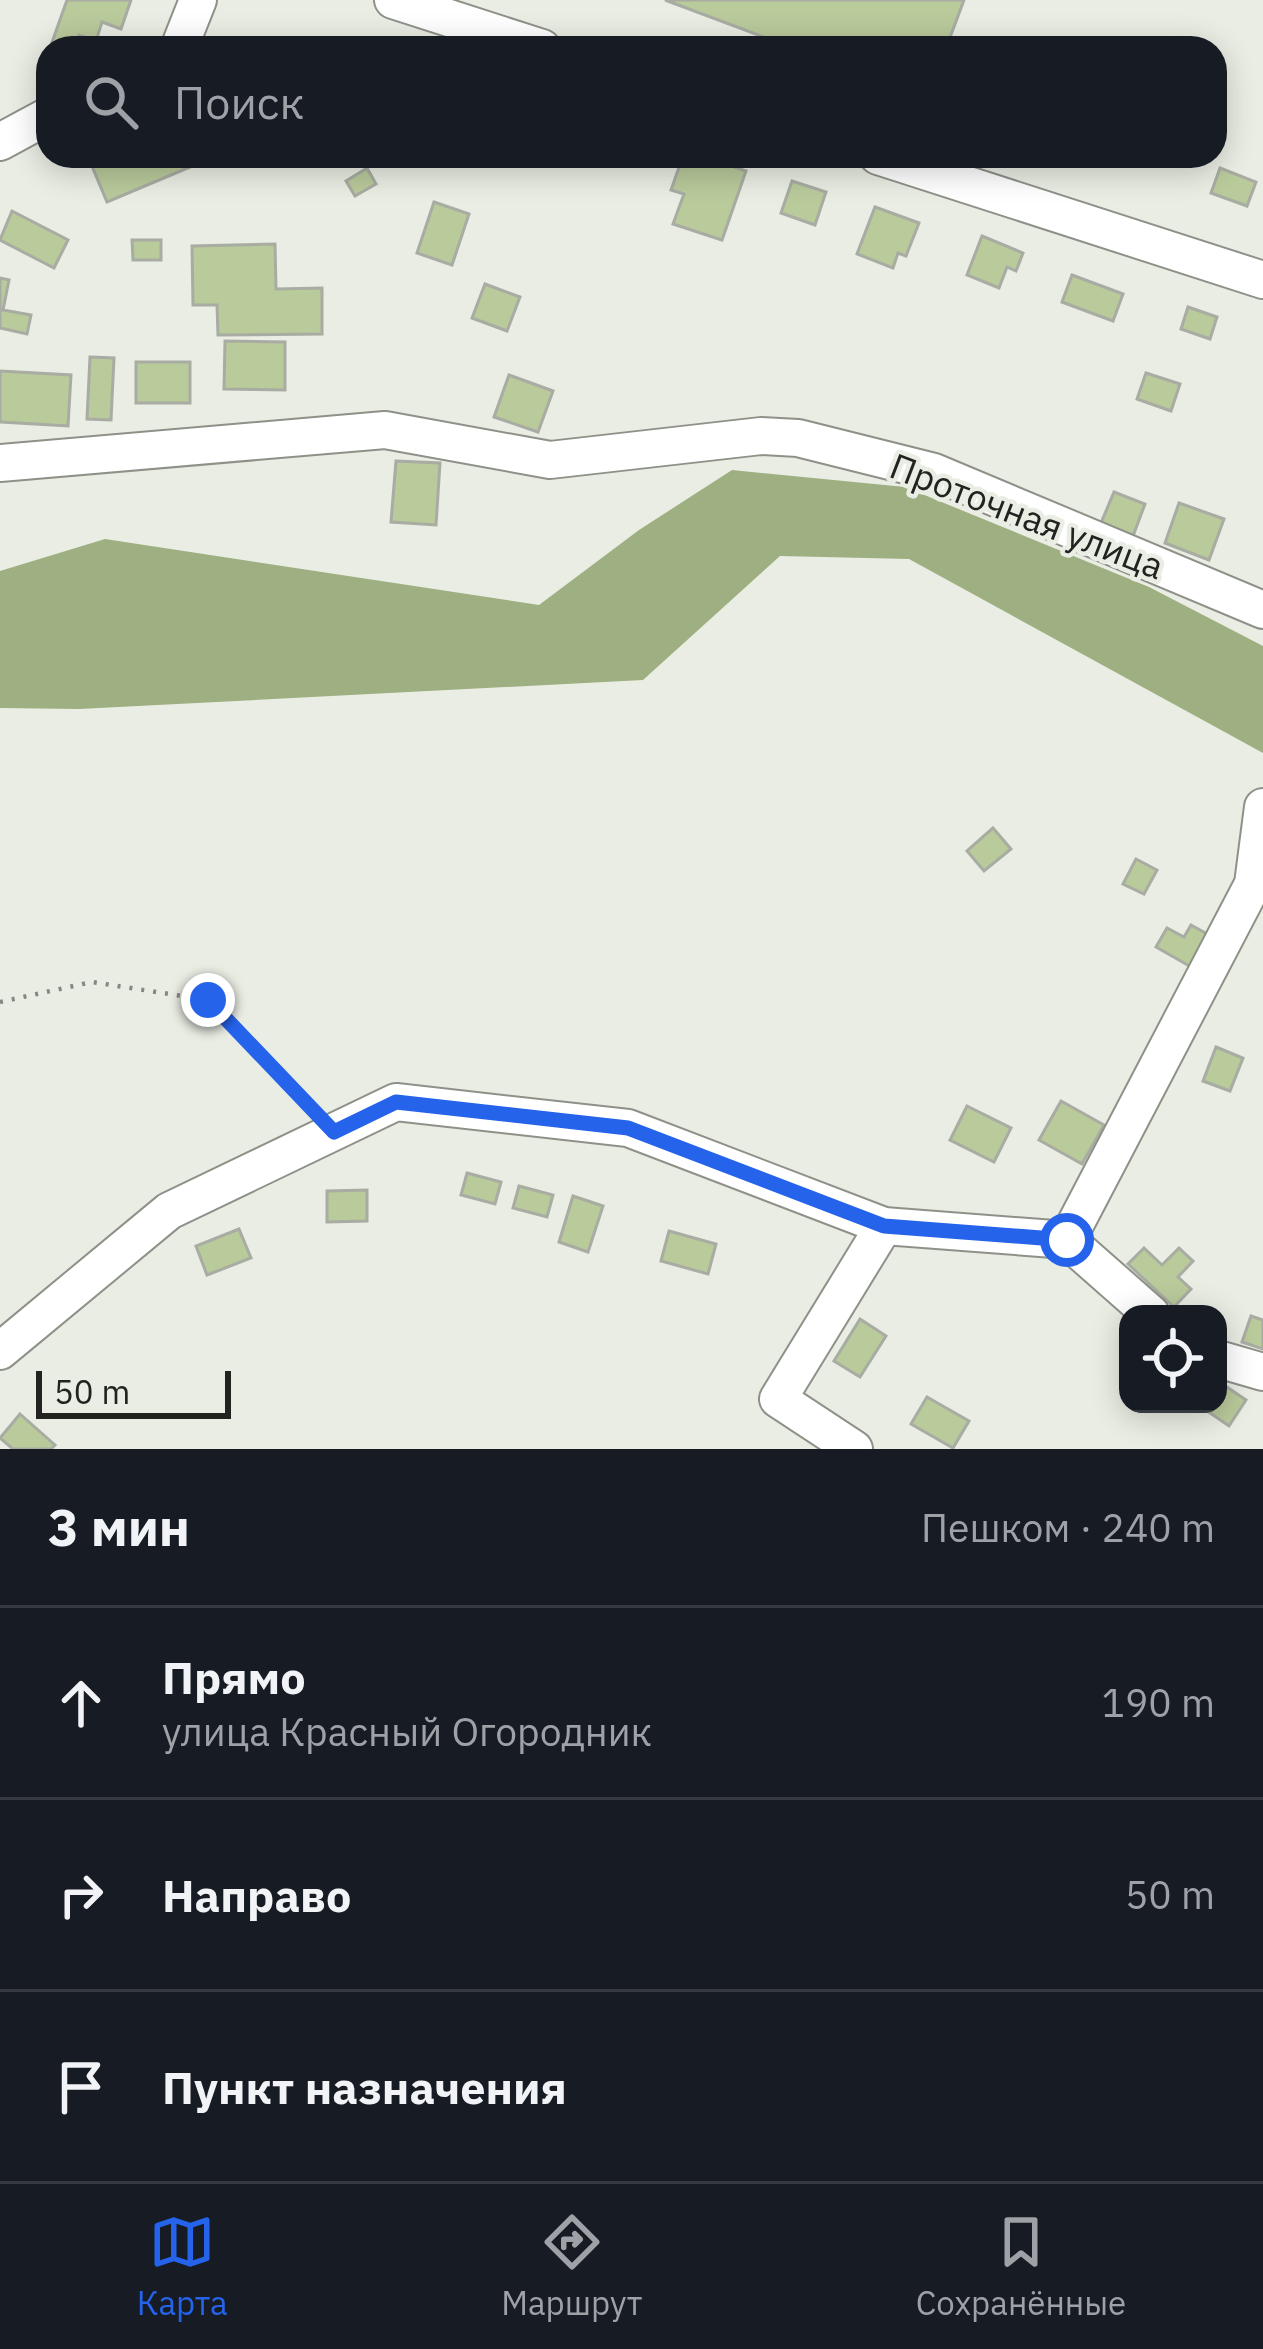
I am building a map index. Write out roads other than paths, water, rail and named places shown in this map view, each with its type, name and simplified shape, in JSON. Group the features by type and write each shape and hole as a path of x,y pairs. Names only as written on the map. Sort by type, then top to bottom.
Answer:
{"street":[{"path":"184,36 198,0"},
{"path":"393,0 505,36"},
{"path":"0,142 36,122"},
{"path":"915,168 1263,280"},
{"name":"Проточная улица","path":"0,463 385,430 550,460 761,436 798,438 934,472 1263,610"},
{"path":"1067,1240 1252,884 1263,807"},
{"path":"0,1351 169,1210 396,1102 628,1128 884,1226 1067,1240 1141,1305"},
{"path":"854,1449 778,1400 884,1226"},
{"path":"1227,1362 1263,1372"}]}
